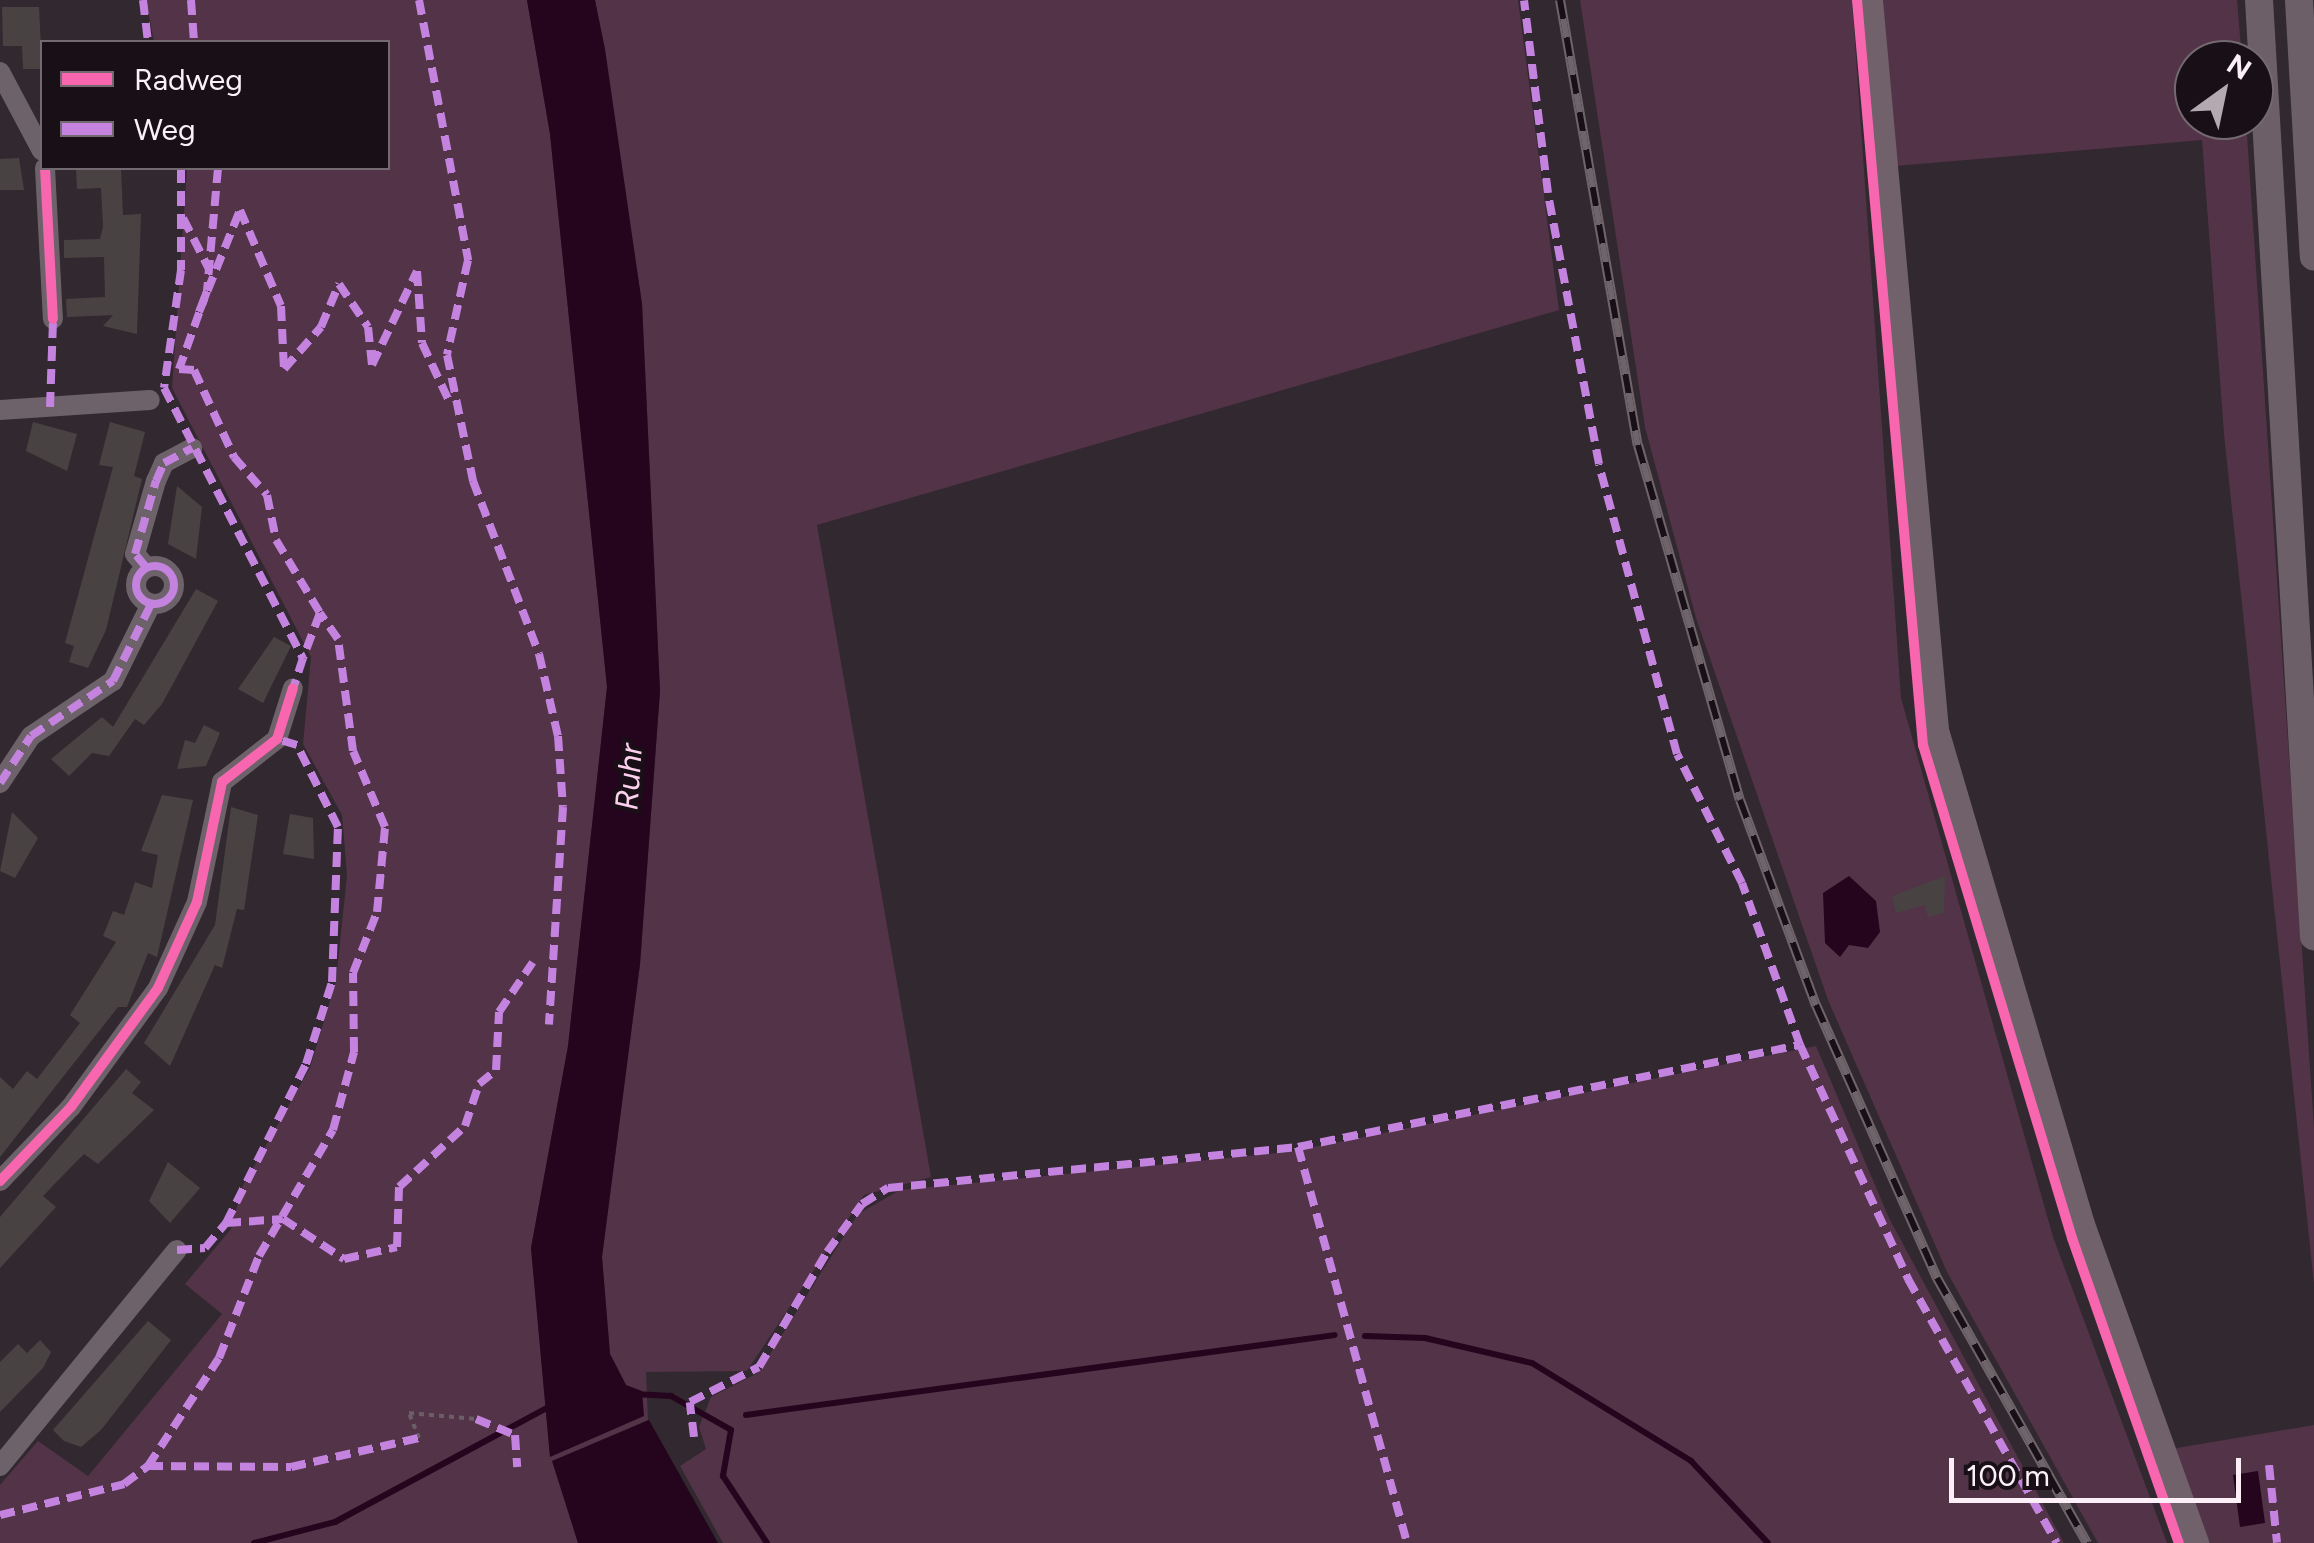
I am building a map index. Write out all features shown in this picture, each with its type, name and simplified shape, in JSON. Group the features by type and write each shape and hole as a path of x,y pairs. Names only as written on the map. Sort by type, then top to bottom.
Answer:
{"highway":[{"path":"2259,0 2314,936"},
{"path":"2299,0 2314,257"}],"main road":[{"path":"1870,0 1936,730 2082,1224 2196,1543"}],"street":[{"path":"0,72 40,147"},
{"path":"45,170 53,318"},
{"path":"0,410 150,400"},
{"path":"146,568 136,554 156,481 164,463 192,448"},
{"path":"0,783 30,736 113,681 151,604 167,600 174,585 164,568 146,568"},
{"path":"146,568 136,590 151,604"},
{"path":"0,1181 71,1107 158,988 197,902 222,782 277,739 294,688"},
{"path":"0,1466 177,1250"}],"path":[{"path":"420,1438 409,1412 476,1419"}],"shaded area":[{"path":"146,0 527,0 550,134 607,687 568,1047 531,1248 550,1456 626,1385 610,1354 602,1257 640,964 660,691 642,303 595,0 1518,0 1559,310 817,525 931,1177 864,1195 747,1371 646,1372 648,1420 553,1461 578,1543 0,1543 0,1485 38,1441 88,1476 222,1314 185,1284 231,1229 242,1187 310,1068 336,981 347,875 342,815 303,744 311,657 172,388 187,170 390,170 390,40 154,40"},
{"path":"1580,0 1852,0 1901,698 2053,1237 2167,1543 2098,1543 1947,1272 1828,1000 1696,618 1645,427"},
{"path":"1880,0 2237,0 2240,40 2174,40 2174,140 2202,140 1895,166"},
{"path":"2202,140 2247,140 2314,1127 2314,1284 2224,434"},
{"path":"1816,1046 1889,1218 2064,1543 723,1543 680,1466 706,1449 699,1427 711,1397 758,1373 858,1214 900,1190 1289,1152"},
{"path":"2314,1425 2314,1543 2209,1543 2171,1449"}],"water":[{"name":"Ruhr","path":"527,0 595,0 605,49 642,304 660,691 640,964 602,1257 610,1354 626,1385 642,1391 644,1416 550,1457 531,1248 568,1046 607,687 550,134"},
{"path":"1849,876 1876,901 1880,932 1868,948 1849,945 1840,957 1825,943 1823,893"},
{"path":"649,1420 718,1543 578,1543 552,1461"},
{"path":"2258,1471 2265,1523 2240,1527 2233,1475"}],"building":[{"path":"2,7 39,7 40,69 23,69 22,46 3,46"},
{"path":"19,158 24,190 0,190 0,159"},
{"path":"76,170 121,170 123,215 141,214 137,334 103,326 113,315 67,317 66,299 105,297 104,257 64,258 64,240 100,239 103,227 101,188 77,189"},
{"path":"33,422 77,434 67,471 26,451"},
{"path":"110,422 145,432 134,476 142,479 106,630 88,668 69,662 74,646 65,643 113,467 99,465"},
{"path":"177,486 202,507 196,559 168,544"},
{"path":"196,589 218,601 162,704 144,725 135,719 109,756 92,753 69,776 51,759 102,717 113,727"},
{"path":"274,637 291,646 263,703 238,689"},
{"path":"204,725 220,733 206,766 177,769 185,740 195,743"},
{"path":"162,795 193,800 157,957 148,953 127,1007 118,1007 0,1157 0,1077 13,1089 27,1071 37,1079 80,1023 70,1015 116,942 103,936 113,911 124,915 135,882 152,888 158,855 141,851"},
{"path":"231,807 258,815 244,910 237,909 222,968 215,965 170,1066 144,1043 215,925"},
{"path":"12,812 38,838 15,878 0,871"},
{"path":"290,814 313,818 314,859 283,854"},
{"path":"1945,876 1944,913 1928,917 1925,905 1896,913 1892,896"},
{"path":"126,1069 141,1082 132,1093 154,1110 98,1164 84,1154 70,1168 43,1196 56,1207 0,1268 0,1217"},
{"path":"168,1162 200,1188 170,1223 149,1201"},
{"path":"148,1321 171,1340 101,1430 81,1447 64,1441 53,1430"},
{"path":"40,1340 51,1352 43,1368 0,1412 0,1362 18,1344 27,1353"}],"waterway":[{"path":"746,1415 1335,1335"},
{"path":"1365,1336 1425,1338 1532,1363 1691,1461 1768,1543"},
{"path":"634,1394 671,1396 731,1430 723,1476 767,1543"},
{"path":"254,1543 335,1522 550,1406"}],"railway":[{"path":"1560,0 1638,445 1740,800 1816,1005 1937,1278 2087,1543"}],"marked path":[{"path":"143,0 148,40"},
{"path":"191,0 194,40"},
{"path":"419,0 468,260 447,355 473,481 539,654 558,736 563,807 549,1025"},
{"path":"694,1437 690,1402 759,1367 827,1252 862,1204 888,1188 1298,1147 1800,1045 1742,883 1677,754 1599,464 1548,193 1524,0"},
{"path":"181,170 181,270 164,388 303,658 293,688"},
{"path":"218,170 207,291 179,369 194,370 234,457 267,495 276,540 320,613 303,658"},
{"path":"199,312 240,210 281,306 284,369 321,327 339,284 368,327 372,365 417,271 422,343 450,403"},
{"path":"183,218 210,271"},
{"path":"50,407 53,319"},
{"path":"146,567 135,554 156,481 164,463 192,448"},
{"path":"155,566 169,571 174,585 169,599 155,604 141,599 136,585 141,571 155,566"},
{"path":"0,783 31,736 113,681 151,604"},
{"path":"0,1515 124,1484 148,1466 219,1358 259,1256 333,1130 354,1052 353,973 377,912 385,827 353,751 338,639 320,613"},
{"path":"177,1250 205,1248 226,1223 306,1064 332,982 338,827 297,745 277,739"},
{"path":"226,1223 283,1219 344,1259 397,1247 399,1187 465,1126 479,1084 496,1070 499,1012 533,962"},
{"path":"1800,1045 1908,1279 2057,1543"},
{"path":"1298,1147 1407,1543"},
{"path":"476,1419 515,1435 517,1467"},
{"path":"148,1466 291,1467 419,1438"},
{"path":"2269,1465 2277,1543"}],"cycle path":[{"path":"1857,0 1923,745 2072,1238 2179,1543"},
{"path":"45,170 53,319"},
{"path":"0,1181 71,1107 158,988 197,902 222,782 277,739 293,688"}]}
